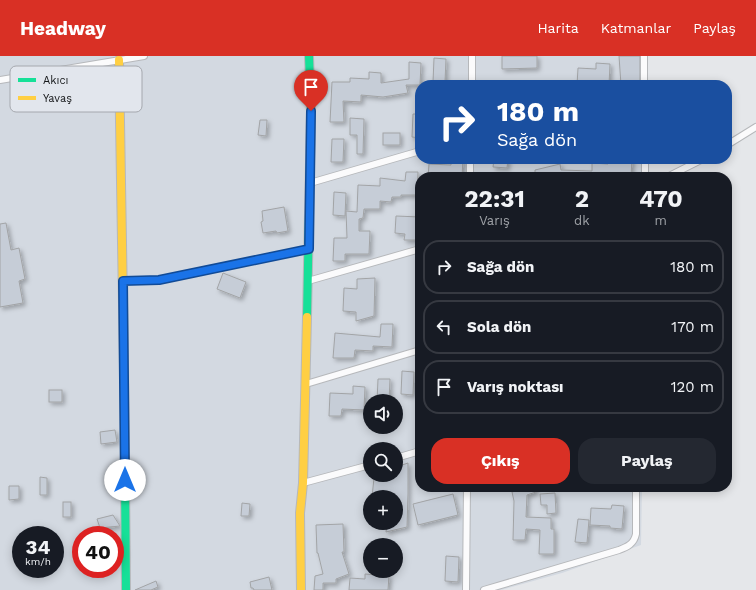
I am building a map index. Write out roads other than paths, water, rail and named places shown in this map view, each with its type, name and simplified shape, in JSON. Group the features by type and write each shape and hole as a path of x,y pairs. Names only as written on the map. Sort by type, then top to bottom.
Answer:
{"street":[{"path":"83,66 144,56"},
{"path":"300,590 300,513 303,483 309,249 311,111 309,56"},
{"path":"472,56 472,80"},
{"path":"644,56 644,80"},
{"path":"119,60 119,66"},
{"path":"0,80 10,78"},
{"path":"120,112 126,590"},
{"path":"732,142 756,127"},
{"path":"310,183 415,152"},
{"path":"677,172 693,164"},
{"path":"123,281 159,280 309,249"},
{"path":"308,281 415,250"},
{"path":"306,384 415,351"},
{"path":"403,456 415,452"},
{"path":"303,483 363,467"},
{"path":"466,590 468,492"},
{"path":"484,590 630,546 636,538 636,492"}]}
